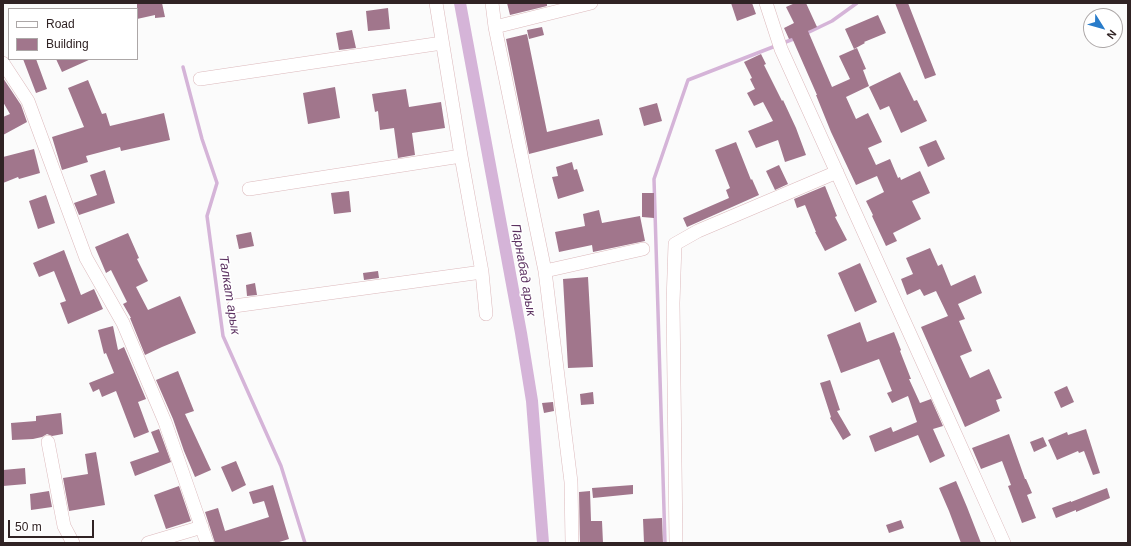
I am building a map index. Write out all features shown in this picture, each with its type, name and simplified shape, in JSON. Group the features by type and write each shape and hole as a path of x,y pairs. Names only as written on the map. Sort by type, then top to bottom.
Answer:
{"street":[{"path":"436,3 482,272 486,314"},
{"path":"492,3 495,26 545,271 571,482 572,543"},
{"path":"495,26 591,3"},
{"path":"766,3 781,49 1004,543"},
{"path":"200,79 442,43"},
{"path":"3,63 28,102 86,258 123,323 165,422 207,543"},
{"path":"249,189 461,156"},
{"path":"676,543 673,303 675,244 698,231 837,172"},
{"path":"545,271 644,249"},
{"path":"234,306 482,272"},
{"path":"48,442 64,526 73,543"},
{"path":"148,543 202,527"}],"building":[{"path":"137,3 162,3 165,17 155,18 155,15 138,19"},
{"path":"507,3 547,3 547,6 510,15"},
{"path":"731,3 752,3 756,14 737,21"},
{"path":"795,3 806,3 817,27 808,31 832,87 850,79 839,56 857,48 866,69 863,70 869,86 846,97 856,119 868,113 882,142 868,148 876,165 890,159 898,178 900,177 901,180 920,171 930,193 912,201 921,219 893,233 897,241 886,246 866,201 884,192 877,176 856,185 831,132 817,95 792,38 789,39 784,28 794,23 786,7"},
{"path":"895,3 908,3 936,75 925,79"},
{"path":"388,8 390,29 368,31 366,11"},
{"path":"878,15 886,33 864,42 865,43 854,49 845,29"},
{"path":"542,27 544,35 529,39 527,30"},
{"path":"352,30 356,48 339,50 336,33"},
{"path":"527,34 547,132 599,119 603,135 529,154 506,39"},
{"path":"761,54 766,64 764,65 796,128 806,155 785,162 778,140 756,148 748,131 773,121 763,102 754,106 747,93 755,89 750,79 752,78 744,62"},
{"path":"23,60 36,60 47,89 36,93"},
{"path":"56,60 89,60 62,72"},
{"path":"900,72 914,101 917,100 927,121 901,133 889,106 880,110 869,87"},
{"path":"3,78 21,105 27,122 3,135 3,117 10,114 3,102"},
{"path":"88,80 102,114 106,113 110,126 164,113 170,140 121,151 120,147 86,156 88,162 62,170 52,137 84,127 68,88"},
{"path":"335,87 340,118 308,124 303,93"},
{"path":"406,89 409,107 441,102 445,128 412,133 415,155 398,158 394,128 380,130 378,111 375,112 372,94"},
{"path":"657,103 662,121 644,126 639,108"},
{"path":"936,140 945,159 928,167 919,147"},
{"path":"736,142 751,180 752,179 759,195 687,227 683,218 729,198 726,190 730,188 715,150"},
{"path":"34,149 40,173 19,179 18,177 3,183 3,157"},
{"path":"572,162 574,170 577,169 584,191 558,199 552,177 558,176 556,167"},
{"path":"779,165 788,184 775,190 766,171"},
{"path":"105,170 115,203 79,215 74,203 97,195 90,175"},
{"path":"825,186 837,216 835,217 847,240 825,251 815,232 805,205 797,208 794,199"},
{"path":"349,191 351,212 334,214 331,193"},
{"path":"642,193 654,193 654,218 642,217"},
{"path":"46,195 55,223 38,229 29,201"},
{"path":"599,210 602,223 640,216 645,241 593,252 592,245 559,252 555,232 585,226 583,214"},
{"path":"251,232 254,246 239,249 236,235"},
{"path":"128,233 139,258 137,259 148,281 136,287 148,310 180,296 196,333 145,355 131,318 123,304 127,302 111,270 106,273 95,247"},
{"path":"930,248 938,266 942,264 951,286 975,275 982,293 958,304 965,319 959,321 972,351 960,356 970,378 989,369 1002,398 996,400 1000,411 965,427 921,327 948,316 936,291 924,296 920,289 907,295 901,279 913,274 906,258"},
{"path":"64,250 81,295 94,289 103,309 68,324 60,303 66,301 54,271 39,277 33,263"},
{"path":"860,263 877,302 855,312 838,273"},
{"path":"378,271 379,278 364,280 363,273"},
{"path":"588,277 593,367 568,368 563,279"},
{"path":"255,283 257,295 247,296 246,285"},
{"path":"860,322 867,342 894,332 911,379 909,379 920,403 931,399 943,426 933,429 945,456 930,463 918,435 875,452 869,436 891,427 893,432 917,422 908,396 892,403 887,393 892,391 879,359 841,373 827,335"},
{"path":"113,326 118,350 124,347 146,399 138,402 149,432 134,438 116,391 102,397 99,389 93,392 89,383 114,373 106,353 104,354 98,330"},
{"path":"178,371 194,411 185,414 211,470 195,477 173,419 156,380"},
{"path":"830,380 840,410 837,411 851,435 843,440 830,418 831,417 820,383"},
{"path":"1067,386 1074,402 1061,408 1054,392"},
{"path":"593,392 594,404 581,405 580,394"},
{"path":"553,402 554,411 544,413 542,403"},
{"path":"61,413 63,434 52,436 47,434 33,439 12,440 11,423 36,421 36,416"},
{"path":"159,429 171,462 135,476 130,462 159,452 151,432"},
{"path":"1086,429 1100,473 1093,475 1084,451 1079,453 1078,451 1057,460 1048,440 1067,432 1068,435"},
{"path":"1009,434 1025,479 1032,493 1027,495 1036,518 1022,523 1008,486 1011,485 1002,461 981,469 972,448"},
{"path":"1043,437 1047,446 1034,452 1030,442"},
{"path":"96,452 105,505 69,511 63,478 88,474 85,454"},
{"path":"236,461 246,485 232,492 221,467"},
{"path":"25,468 26,484 3,486 3,470"},
{"path":"956,481 981,543 961,543 939,488"},
{"path":"273,485 289,539 276,543 215,543 205,512 218,508 225,531 269,517 264,501 253,504 249,492"},
{"path":"633,485 633,494 593,498 592,488"},
{"path":"179,486 191,521 166,529 154,495"},
{"path":"1107,488 1110,498 1076,512 1076,510 1056,518 1052,508"},
{"path":"49,491 52,507 31,510 30,494"},
{"path":"590,491 591,521 602,521 603,543 580,543 579,492"},
{"path":"662,518 663,543 644,543 643,519"},
{"path":"901,520 904,528 889,533 886,525"}],"waterway":[{"name":"Парнабад арык","path":"460,3 521,333 532,401 543,543"},
{"path":"805,34 832,21 857,3"},
{"path":"665,543 654,179 688,80 796,38"},
{"name":"Талкат арык","path":"183,67 202,139 217,183 207,216 223,336 281,466 305,543"}]}
